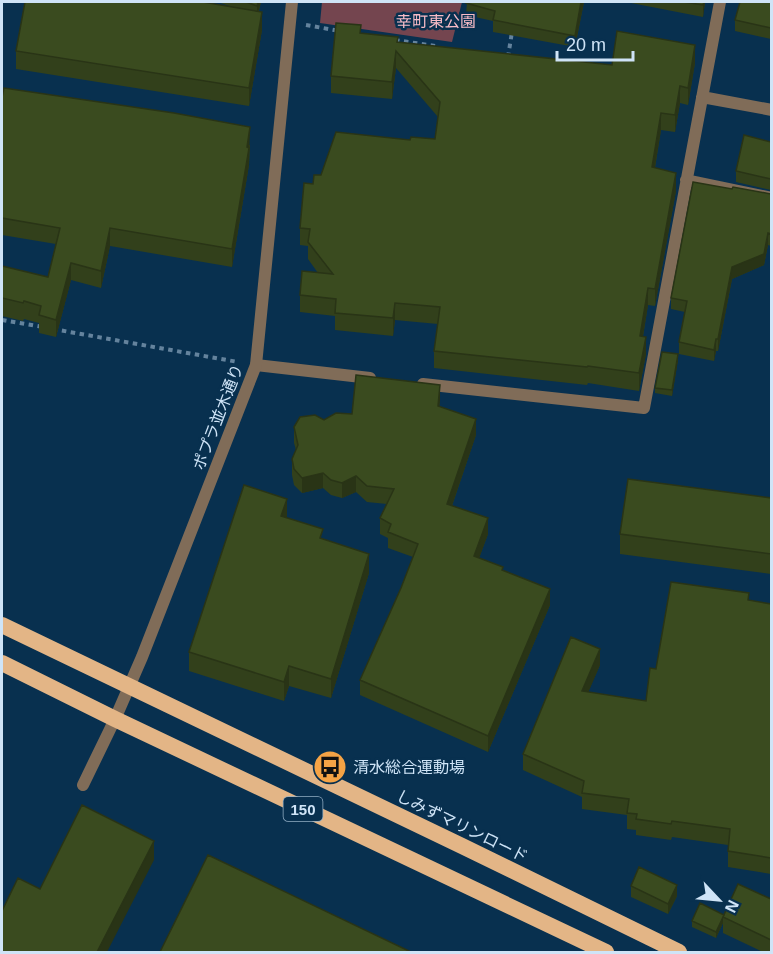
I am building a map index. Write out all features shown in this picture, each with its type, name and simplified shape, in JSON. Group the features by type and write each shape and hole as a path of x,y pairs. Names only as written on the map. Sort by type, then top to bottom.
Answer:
{"highway":[{"name":"しみずマリンロード","path":"2,625 679,952"},
{"name":"150","path":"2,663 606,952"}],"street":[{"name":"ポプラ並木通り","path":"83,785 130,687 256,365 292,2"},
{"path":"409,382 644,408 720,2"},
{"path":"702,97 771,110"},
{"path":"686,180 771,198"},
{"path":"256,365 385,380"}],"path":[{"path":"290,22 348,32"},
{"path":"497,57 508,58 513,24"},
{"path":"393,39 439,47"},
{"path":"2,320 256,365"}],"green space":[{"name":"幸町東公園","path":"322,2 462,2 452,42 320,23"}],"building":[{"path":"25,2 203,2 262,12 249,88 16,51"},
{"path":"246,2 258,2 257,6"},
{"path":"467,2 581,2 575,36 493,20 495,11"},
{"path":"684,2 704,2 703,5"},
{"path":"740,2 771,2 771,28 735,20"},
{"path":"336,23 361,25 360,33 398,37 397,42 612,65 617,31 695,45 688,88 680,86 675,115 661,113 652,167 676,173 655,289 648,288 640,336 646,337 639,373 434,351 440,307 395,303 393,318 335,313 336,299 300,295 302,271 333,274 308,242 310,229 300,228 304,183 313,184 314,175 321,175 336,132 410,140 411,137 435,139 440,102 396,51 392,82 331,76"},
{"path":"4,88 174,113 250,127 247,147 249,148 232,249 110,228 101,271 71,263 56,320 39,315 41,306 2,298 2,266 48,277 60,228 2,218 2,97"},
{"path":"744,135 771,142 771,179 736,171"},
{"path":"693,182 771,194 771,234 768,233 764,254 732,267 714,350 679,342 687,301 671,298"},
{"path":"662,352 678,354 672,390 655,388"},
{"path":"356,375 440,385 438,406 476,419 447,504 488,518 474,556 550,589 488,736 360,680 418,544 388,532 391,524 380,518 394,489 367,486 356,476 342,483 331,480 323,473 302,478 294,469 292,459 298,445 294,427 300,417 315,415 324,420 336,413 352,414"},
{"path":"628,479 771,498 771,554 620,534"},
{"path":"244,485 287,499 281,516 323,529 320,538 369,554 331,679 289,666 284,682 189,652"},
{"path":"671,582 749,593 748,600 771,604 771,858 728,851 730,829 672,821 671,824 636,819 637,814 627,813 629,799 582,793 584,781 523,754 571,637 600,649 582,691 646,701 650,668 656,669"},
{"path":"82,805 154,841 97,952 2,952 2,911 18,878 40,889"},
{"path":"208,855 411,952 160,952"},
{"path":"639,867 677,885 668,904 631,886"},
{"path":"738,884 771,899 771,940 723,917"},
{"path":"700,903 724,915 716,932 692,921"}],"place":[{"name":"清水総合運動場","path":"330,767"}]}
